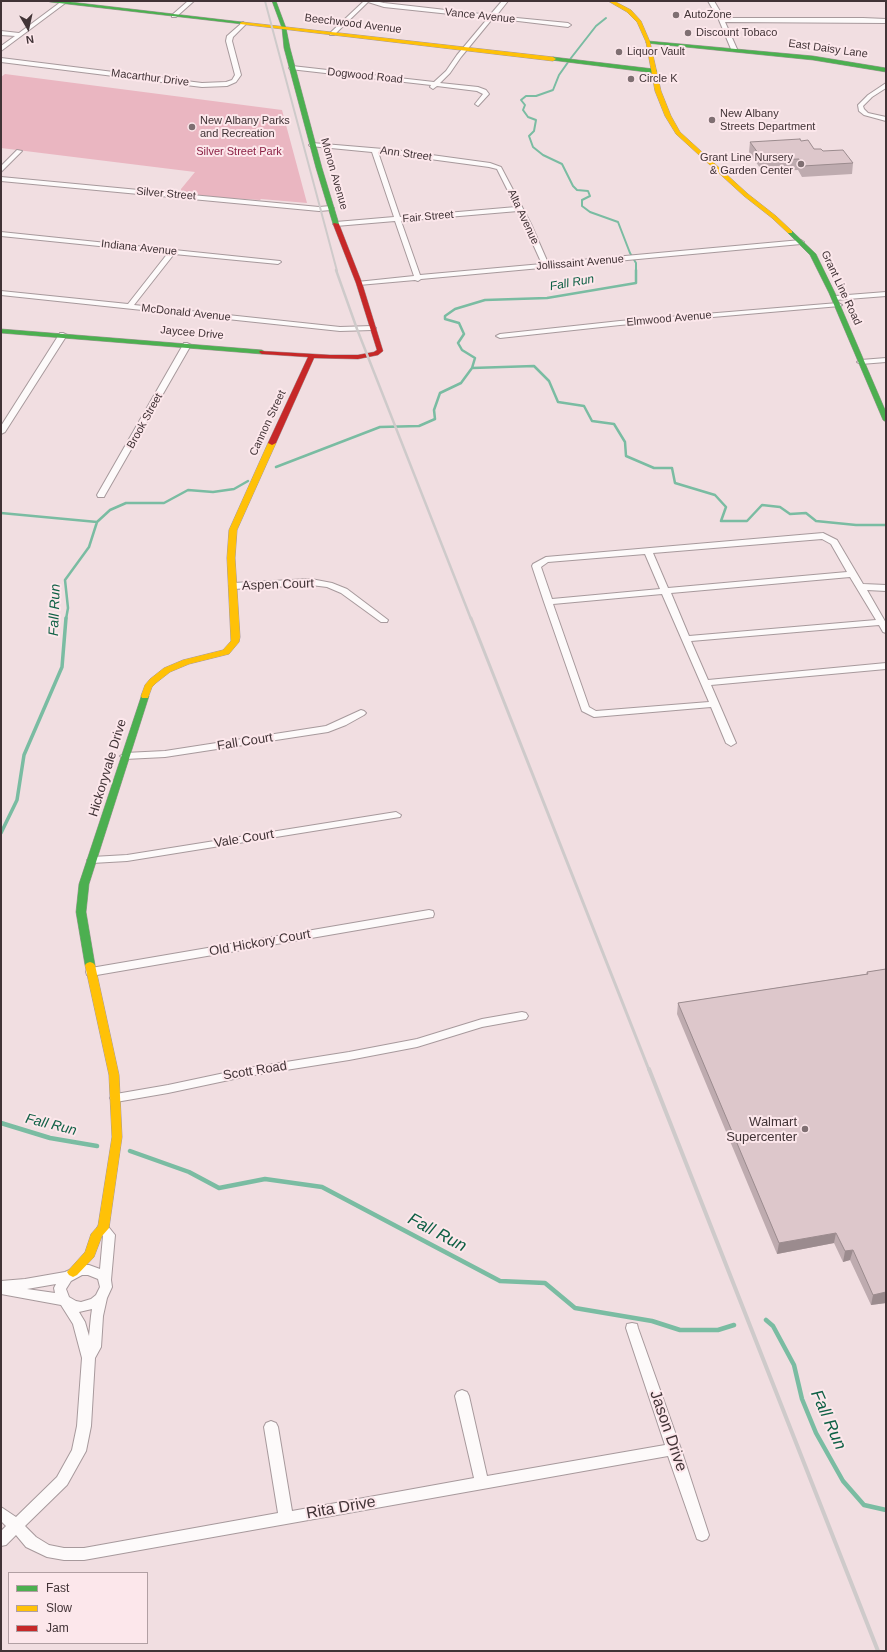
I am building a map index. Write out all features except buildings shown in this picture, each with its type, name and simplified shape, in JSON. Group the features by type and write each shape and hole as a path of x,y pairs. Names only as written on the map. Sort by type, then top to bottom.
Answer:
{"street":[{"name":"Beechwood Avenue","path":"50,1 654,71"},
{"path":"174,16 191,1"},
{"name":"Monon Avenue","path":"274,1 284,28 287,48 312,145 331,208 359,283 380,351"},
{"path":"332,34 368,1"},
{"name":"Vance Avenue","path":"368,1 384,5 568,25"},
{"path":"435,85 448,72 505,1"},
{"name":"Grant Line Road","path":"610,1 629,11 636,18 648,42 658,91 668,116 678,133 746,195 802,242 813,254 836,302 886,420"},
{"path":"711,1 722,20 734,49"},
{"path":"1,49 64,2"},
{"path":"722,20 886,21"},
{"name":"Macarthur Drive","path":"1,60 202,85 227,84 234,81 238,75 229,41 230,36 243,24"},
{"path":"1,33 20,35"},
{"name":"East Daisy Lane","path":"648,42 734,49 838,61 886,70"},
{"name":"Dogwood Road","path":"292,68 484,91 486,94 478,104"},
{"path":"886,85 870,96 860,106 861,110 866,114 886,119"},
{"name":"Ann Street","path":"312,145 374,150 474,163 499,168"},
{"path":"374,150 418,278"},
{"path":"1,170 19,151"},
{"name":"Alta Avenue","path":"499,168 520,209 546,266"},
{"name":"Silver Street","path":"1,179 319,209 331,208"},
{"name":"Fair Street","path":"336,224 520,209"},
{"name":"Indiana Avenue","path":"1,234 278,262"},
{"name":"Jollissaint Avenue","path":"359,283 802,242"},
{"path":"130,306 173,251"},
{"name":"McDonald Avenue","path":"1,293 340,329 372,328"},
{"name":"Elmwood Avenue","path":"500,336 836,302 886,294"},
{"name":"Jaycee Drive","path":"1,331 312,355 352,357 376,354 380,351"},
{"path":"1,432 63,335"},
{"name":"Brook Street","path":"102,495 187,345"},
{"name":"Cannon Street","path":"246,501 312,355"},
{"path":"861,362 886,360"},
{"name":"Hickoryvale Drive","path":"116,1098 114,1075 87,953 81,903 84,884 144,694 153,681 167,670 186,662 226,652 235,642 231,540 233,530 246,501"},
{"path":"686,639 884,626 865,587 854,574 834,542 823,536 546,560 536,566 585,708 594,714 714,704"},
{"path":"648,551 731,743"},
{"path":"548,602 854,574"},
{"name":"Aspen Court","path":"233,586 311,582 329,585 344,591 384,620"},
{"path":"865,587 876,583 886,582"},
{"path":"865,587 886,588"},
{"path":"706,683 886,666"},
{"name":"Fall Court","path":"125,756 165,754 328,729 361,713"},
{"name":"Vale Court","path":"92,860 127,858 396,815"},
{"name":"Old Hickory Court","path":"91,972 429,914"},
{"name":"Scott Road","path":"116,1098 168,1089 241,1073 417,1043 475,1025 522,1016"},
{"path":"1,1540 62,1481 79,1450 84,1426 89,1358 78,1322 65,1302 60,1288 70,1274 85,1261 90,1254 97,1234 103,1228 117,1137 116,1098"},
{"path":"89,1358 95,1347 97,1316 101,1298 106,1287 105,1280 109,1235 103,1228"},
{"path":"1,1286 24,1284 89,1270 102,1275 105,1280"},
{"path":"1,1290 65,1302 81,1307 88,1306 101,1298"},
{"name":"Jason Drive","path":"632,1328 674,1448 702,1535"},
{"path":"462,1396 482,1483"},
{"path":"271,1426 286,1518"},
{"name":"Rita Drive","path":"1,1513 17,1526 31,1542 47,1550 64,1554 84,1554 674,1448"}],"green space":[{"name":"Silver Street Park","path":"5,74 282,110 307,203 184,194 181,189 195,172 1,148 1,77"}],"waterway":[{"name":"Fall Run","path":"472,368 475,358 462,350 458,343 464,334 459,323 445,319 445,316 455,309 485,300 547,298 636,283 636,263 630,253 618,222 590,212 582,206 582,200 590,196 588,191 577,190 573,186 562,164 543,155 533,147 529,136 534,131 536,120 528,117 523,110 525,105 521,100 526,96 536,96 553,90 559,75 571,58 596,26 606,18"},
{"path":"472,368 534,366 549,381 558,402 584,406 592,421 614,424 625,442 626,456 654,468 672,468 675,483 715,495 726,507 721,521 747,521 762,505 780,507 790,514 806,513 816,521 856,525 886,525"},
{"name":"Fall Run","path":"276,467 380,427 419,426 435,419 434,410 440,393 461,383 472,368"},
{"name":"Fall Run","path":"97,522 110,510 126,503 164,503 188,490 213,492 234,489 248,481"},
{"path":"1,513 97,522"},
{"name":"Fall Run","path":"66,619 68,608 65,580 89,547 97,522"},
{"name":"Fall Run","path":"1,833 17,800 24,755 62,667 66,618"},
{"name":"Fall Run","path":"1,1123 50,1138 97,1146"},
{"name":"Fall Run","path":"130,1151 189,1172 219,1188 265,1179 322,1187 500,1281 545,1283 575,1308 652,1321 680,1330 718,1330 734,1325"},
{"name":"Fall Run","path":"766,1320 773,1326 794,1365 802,1399 816,1433 843,1481 864,1505 886,1510"}],"railway":[{"path":"265,1 337,271"},
{"path":"336,270 357,329 471,619"},
{"path":"471,618 649,1070"},
{"path":"649,1069 878,1651"}],"traffic: fast":[{"path":"50,1 242,23"},
{"path":"274,1 284,28 287,48 319,168 336,224"},
{"path":"648,42 813,58 886,70"},
{"path":"553,59 654,71"},
{"path":"790,232 813,254 832,293 886,420"},
{"path":"1,331 262,352"},
{"path":"90,965 81,912 84,884 145,696"}],"traffic: slow":[{"path":"610,1 629,11 639,21 648,42 658,91 668,116 678,133 746,195 790,232"},
{"path":"242,23 553,59"},
{"path":"145,696 148,687 153,681 167,670 186,662 226,652 235,642 236,637 231,558 233,530 272,443"},
{"path":"73,1272 90,1254 97,1234 103,1228 117,1137 114,1075 90,965"}],"traffic: jam":[{"path":"262,352 330,357 358,357 376,354 380,351 359,283 336,224"},
{"path":"272,443 312,355"}],"place":[{"name":"AutoZone","path":"676,15"},
{"name":"Discount Tobaco","path":"688,33"},
{"name":"Liquor Vault","path":"619,52"},
{"name":"Circle K","path":"631,79"},
{"name":"New Albany Streets Department","path":"712,120"},
{"name":"New Albany Parks and Recreation","path":"192,127"},
{"name":"Grant Line Nursery & Garden Center","path":"801,164"},
{"name":"Walmart Supercenter","path":"805,1129"}]}
